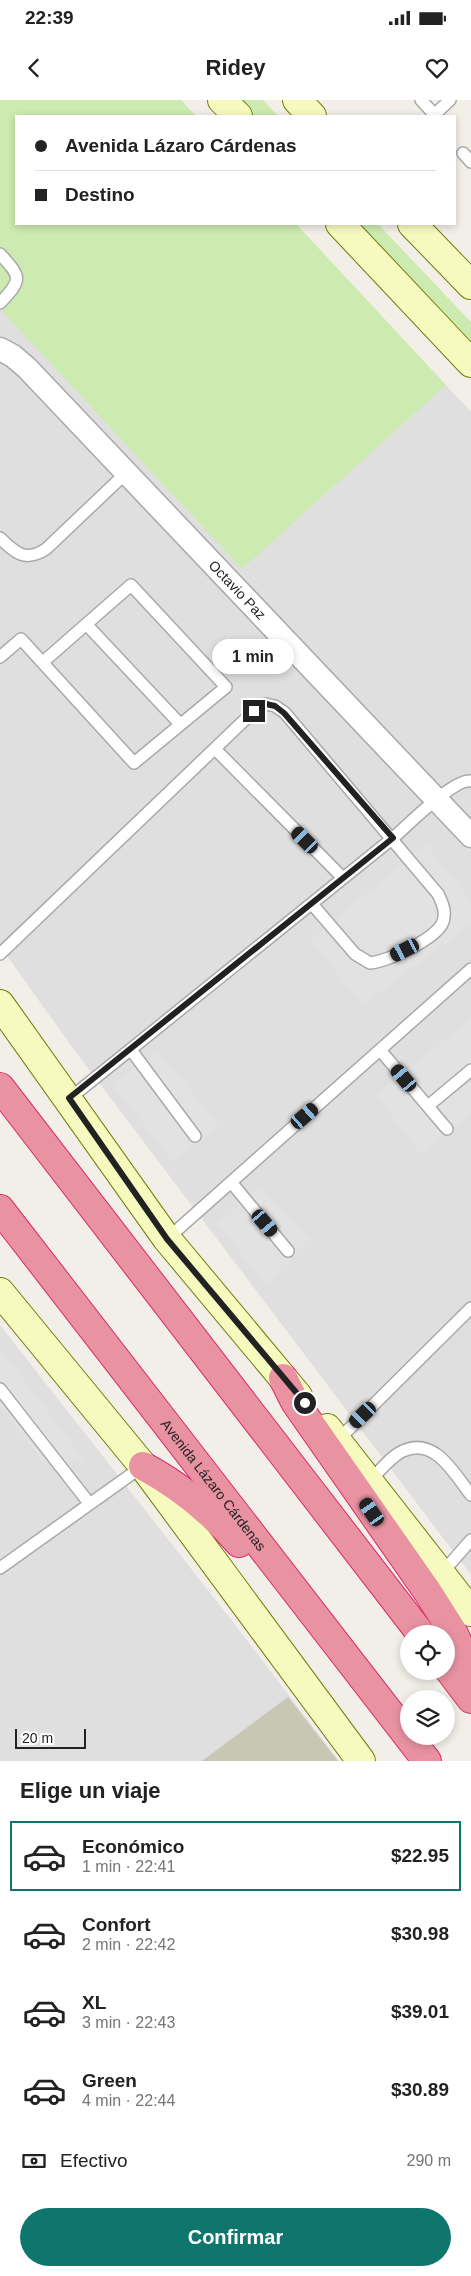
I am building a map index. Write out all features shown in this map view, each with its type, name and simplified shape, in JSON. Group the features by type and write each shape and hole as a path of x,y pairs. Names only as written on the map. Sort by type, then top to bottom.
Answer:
{"highway":[{"path":"0,1087 414,1625"},
{"name":"Avenida Lázaro Cárdenas","path":"0,1209 427,1761"},
{"path":"283,1378 295,1402 427,1591 453,1632 471,1670"},
{"path":"143,1466 170,1480 200,1503 227,1530 307,1620 342,1650"},
{"path":"455,1678 471,1698"}],"street":[{"path":"222,100 237,115"},
{"path":"297,100 311,115"},
{"path":"341,225 471,363"},
{"path":"413,225 471,285"},
{"name":"Octavio Paz","path":"0,349 13,356 27,368 471,836"},
{"path":"0,1004 69,1098 167,1239 283,1378 338,1440 471,1611"},
{"path":"0,1292 143,1466 361,1761"}],"lane":[{"path":"421,100 433,115 450,100"},
{"path":"463,153 471,162"},
{"path":"0,254 17,272 17,282 13,290 0,303"},
{"path":"0,538 10,548 24,556 35,556 46,549 126,473"},
{"path":"0,657 21,639 134,763 226,687 131,585 43,662"},
{"path":"86,624 180,724"},
{"path":"0,954 254,711 266,704 275,706 284,713 393,838 438,894 443,903 445,914 442,923 433,933 390,958 370,963 355,954 312,904"},
{"path":"215,749 344,878"},
{"path":"69,1098 393,838 436,798 463,781 471,780"},
{"path":"167,1239 471,969"},
{"path":"131,1050 195,1136"},
{"path":"380,1050 447,1129"},
{"path":"428,1106 471,1070"},
{"path":"231,1182 288,1251"},
{"path":"338,1440 471,1308"},
{"path":"0,1389 89,1503"},
{"path":"369,1482 402,1451 423,1448 440,1456 471,1495"},
{"path":"0,1568 143,1466"},
{"path":"442,1573 471,1540"}],"shaded area":[{"path":"0,100 181,100 195,115 15,115 15,225 297,225 471,412 471,1575 72,1047 0,946"},
{"path":"426,844 471,902 471,924 363,1005 311,940"},
{"path":"471,1019 471,1112 422,1155 376,1095"},
{"path":"158,1052 219,1124 173,1162 112,1084"},
{"path":"260,1188 309,1239 265,1284 218,1224"},
{"path":"0,1325 236,1626 339,1761 0,1761"},
{"path":"0,1349 84,1460 45,1464 0,1405"},
{"path":"288,1697 338,1761 202,1761"}],"green space":[{"path":"0,100 181,100 195,115 15,115 15,225 297,225 446,385 242,569 0,309"},
{"path":"236,100 263,100 277,115 251,115"},
{"path":"354,225 379,225 471,322 471,349"}],"route":[{"path":"254,711 266,704 275,706 284,713 393,838 69,1098 167,1239 305,1403"}]}
